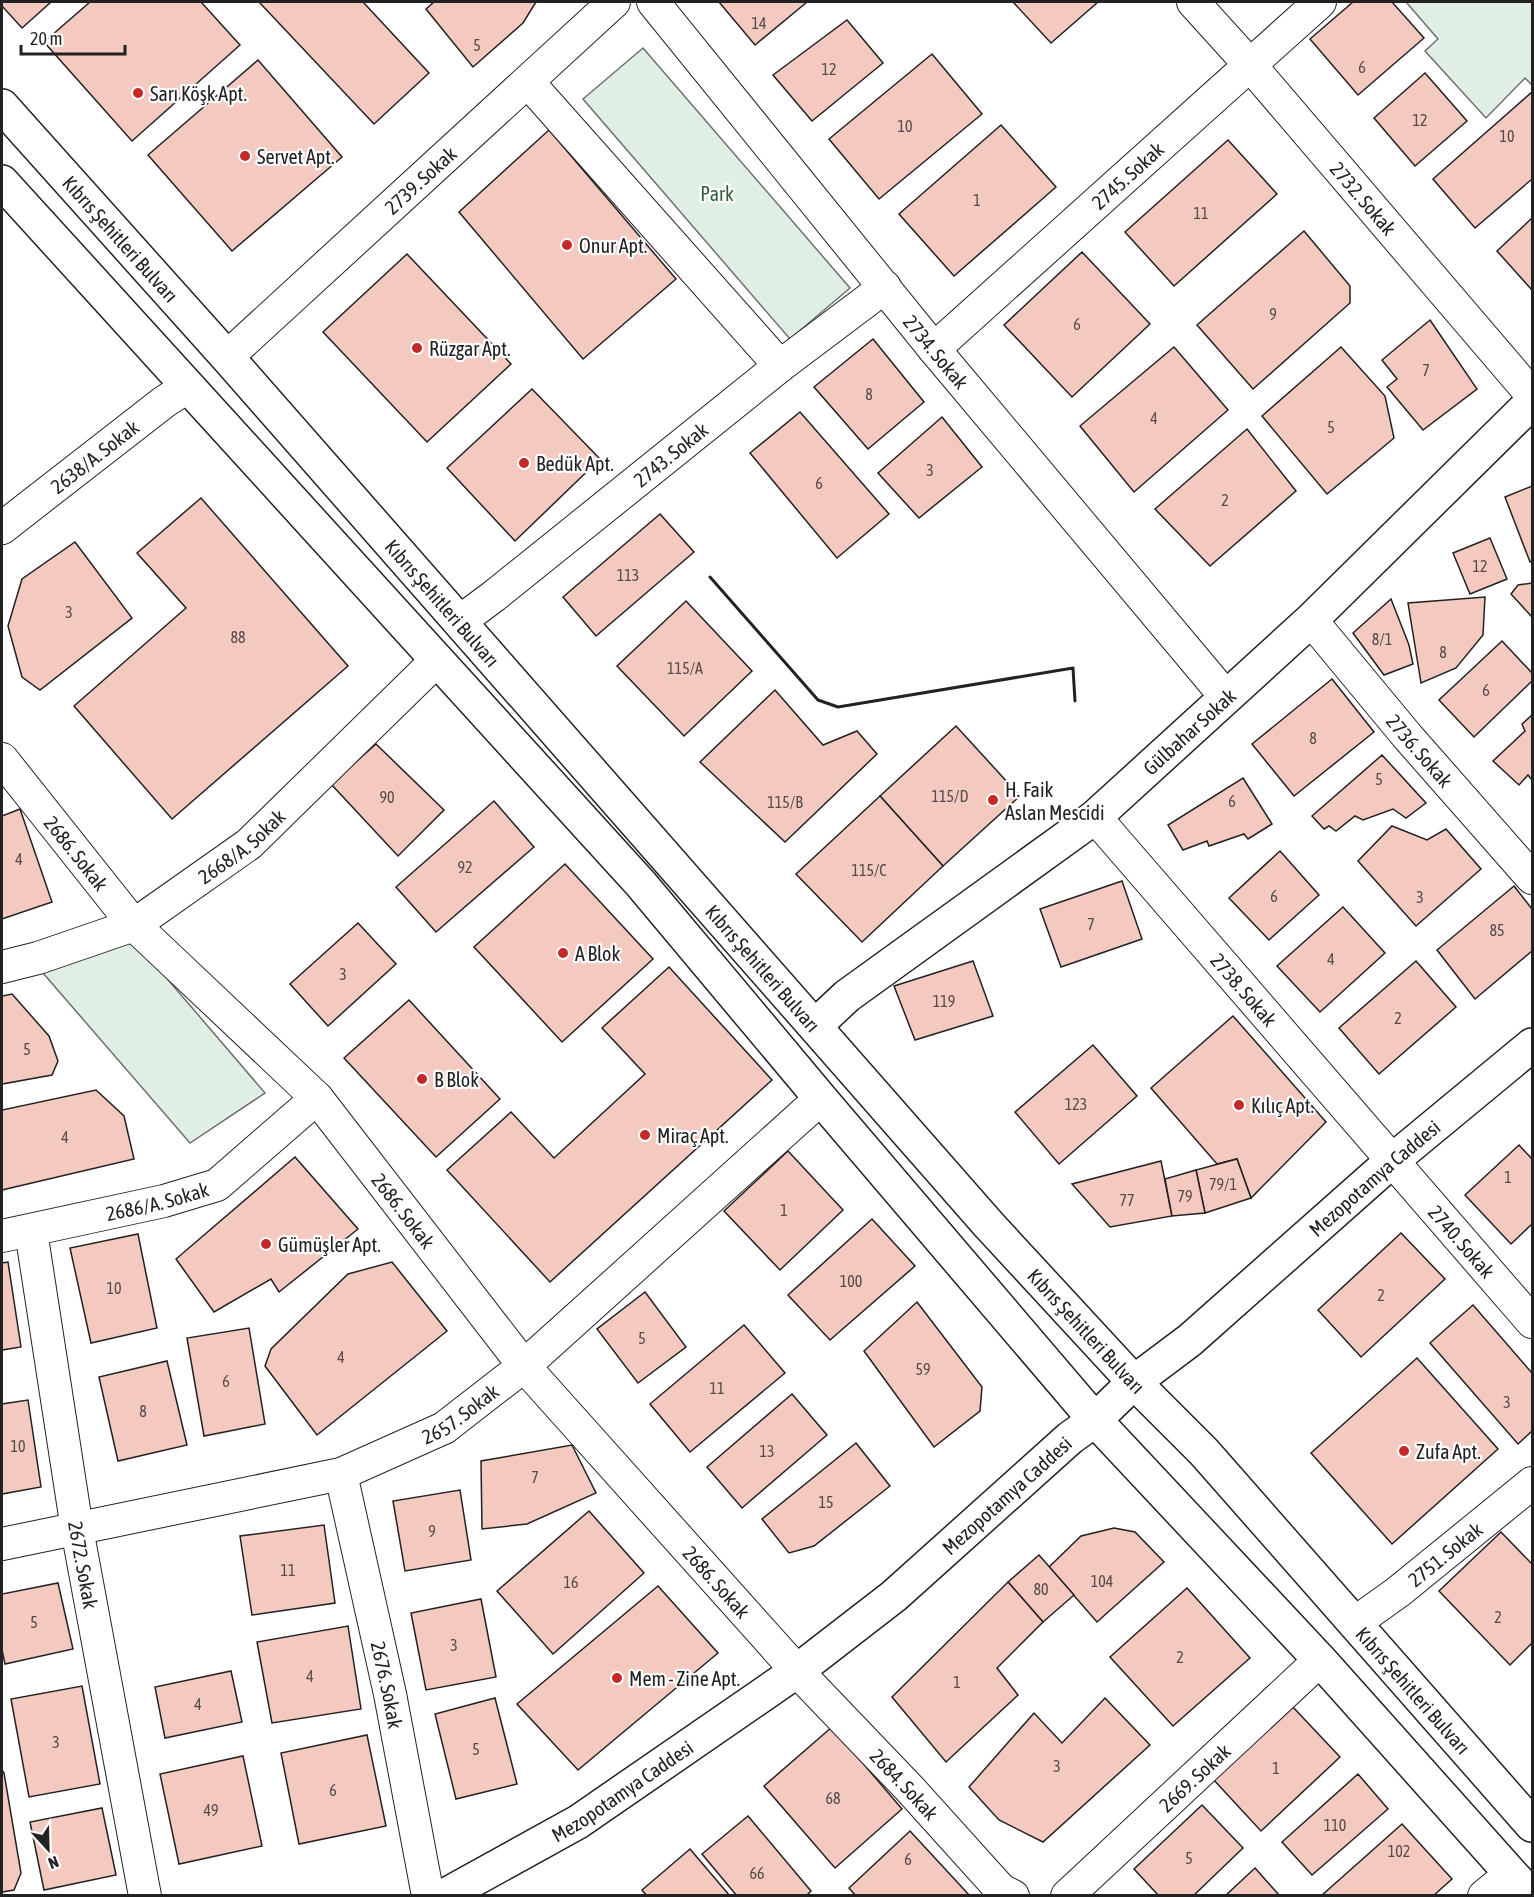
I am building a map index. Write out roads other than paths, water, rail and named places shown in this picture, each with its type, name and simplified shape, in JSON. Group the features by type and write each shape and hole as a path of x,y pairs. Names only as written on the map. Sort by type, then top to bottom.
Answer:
{"main road":[{"name":"Kıbrıs Şehitleri Bulvarı","path":"2,106 228,357 989,1225 1134,1382 1204,1452 1533,1825"},
{"name":"Kıbrıs Şehitleri Bulvarı","path":"2,182 641,884 1095,1420 1320,1660 1521,1885"},
{"name":"Gülbahar Sokak","path":"815,1026 847,996 1095,817 1311,620 1533,402"},
{"name":"Mezopotamya Caddesi","path":"444,1896 578,1822 797,1671 894,1596 1070,1438 1095,1420 1134,1382 1190,1340 1393,1160 1533,1045"}],"street":[{"name":"2739. Sokak","path":"228,357 614,2"},
{"name":"2734. Sokak","path":"653,2 934,349 1226,697"},
{"name":"2732. Sokak","path":"1193,2 1250,65 1533,395"},
{"name":"2745. Sokak","path":"934,349 1320,2"},
{"path":"528,82 780,366"},
{"name":"2743. Sokak","path":"459,622 495,596 780,366 885,287"},
{"name":"2638/A. Sokak","path":"2,528 164,402 187,387"},
{"name":"2736. Sokak","path":"1311,620 1408,737 1533,878"},
{"name":"2668/A. Sokak","path":"2,967 38,958 134,925 249,844 437,660"},
{"name":"2686. Sokak","path":"2,759 134,925 317,1098 524,1366 797,1671"},
{"name":"2738. Sokak","path":"1095,817 1393,1160"},
{"name":"2686/A. Sokak","path":"16,1234 164,1201 217,1185 317,1098"},
{"name":"2657. Sokak","path":"2,1544 340,1474 444,1428 524,1366 808,1110 822,1100"},
{"name":"2740. Sokak","path":"1393,1160 1533,1322"},
{"name":"2672. Sokak","path":"16,1234 76,1529 145,1896"},
{"name":"2676. Sokak","path":"340,1474 390,1694 428,1896"},
{"name":"2751. Sokak","path":"1356,1622 1398,1592 1533,1483"},
{"name":"2669. Sokak","path":"1067,1896 1320,1660"},
{"name":"2684. Sokak","path":"797,1671 910,1789 1001,1890 1013,1896"},
{"path":"1484,1896 1521,1885"}],"place":[{"name":"Sarı Köşk Apt.","path":"138,93"},
{"name":"Servet Apt.","path":"245,156"},
{"name":"Onur Apt.","path":"567,245"},
{"name":"Rüzgar Apt.","path":"417,348"},
{"name":"Bedük Apt.","path":"524,463"},
{"name":"H. Faik Aslan Mescidi","path":"993,800"},
{"name":"A Blok","path":"563,953"},
{"name":"B Blok","path":"422,1079"},
{"name":"Kılıç Apt.","path":"1239,1105"},
{"name":"Miraç Apt.","path":"645,1135"},
{"name":"Gümüşler Apt.","path":"266,1244"},
{"name":"Zufa Apt.","path":"1404,1451"},
{"name":"Mem - Zine Apt.","path":"617,1678"}],"park label":[{"name":"Park","path":"717,193"}]}
